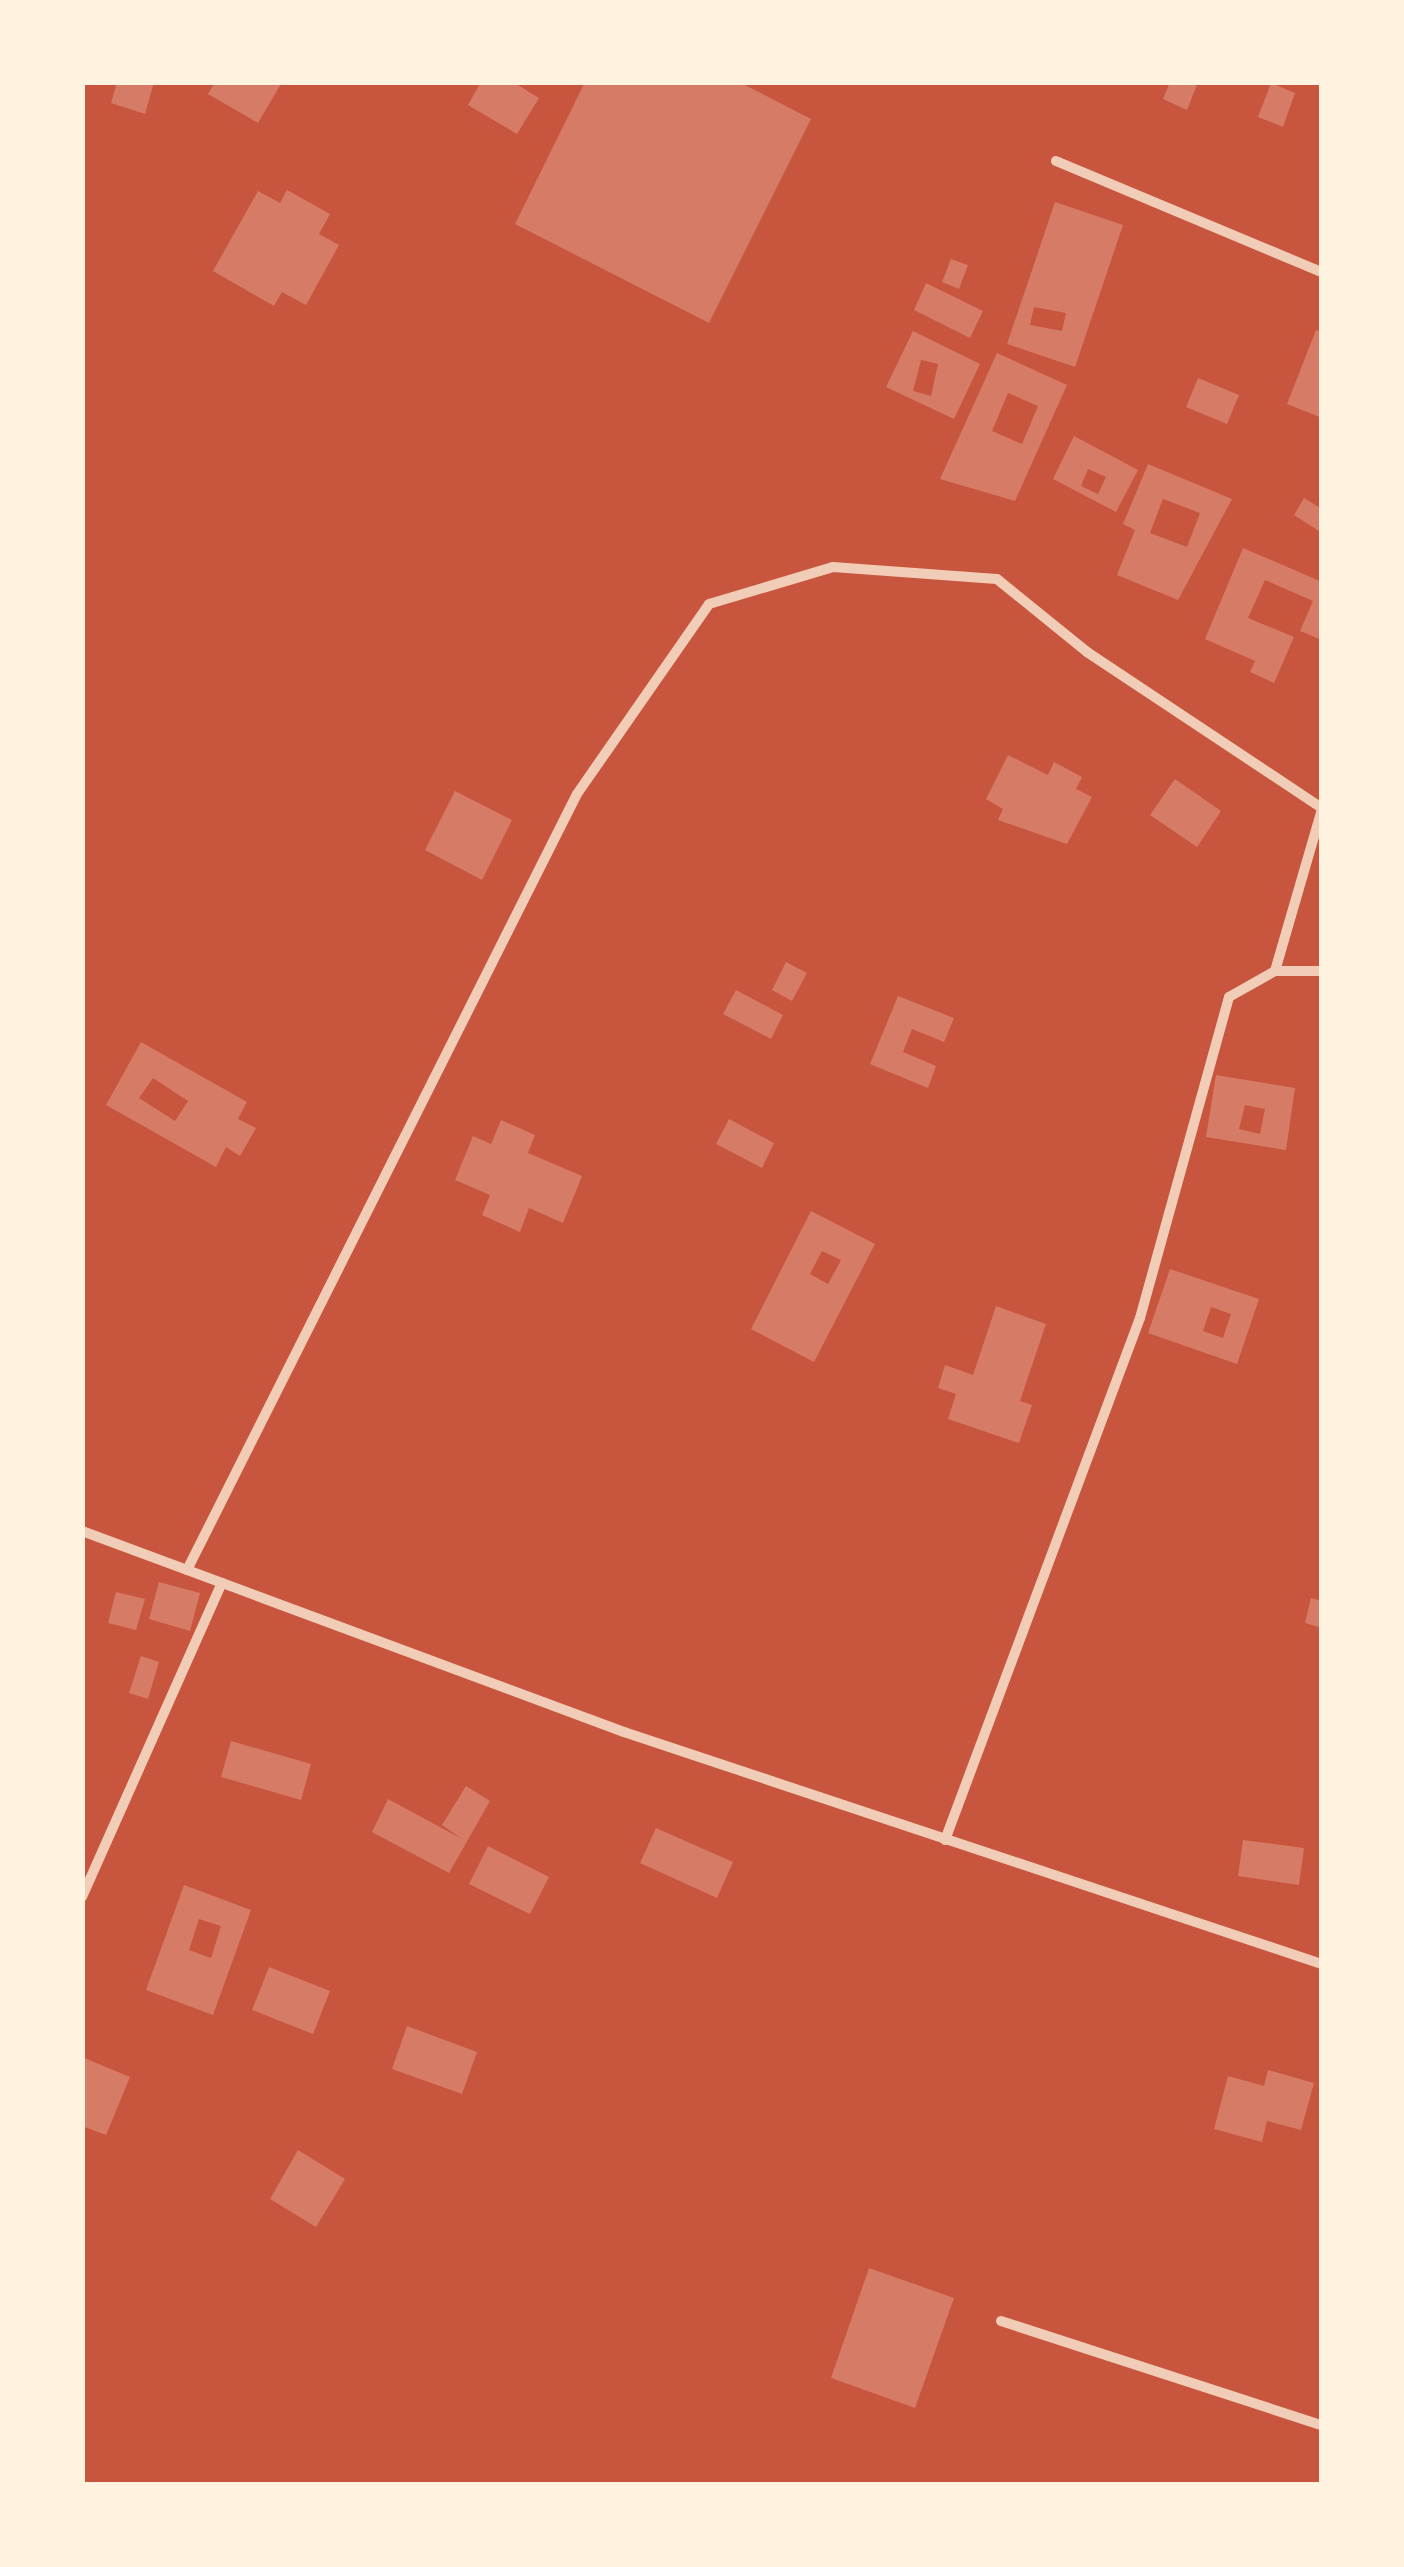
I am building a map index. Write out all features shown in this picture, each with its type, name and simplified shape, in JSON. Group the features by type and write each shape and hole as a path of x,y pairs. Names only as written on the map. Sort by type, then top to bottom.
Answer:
{"street":[{"path":"1056,161 1322,272"},
{"path":"187,1570 577,794 708,604 832,567 997,579 1087,652 1322,808 1275,971"},
{"path":"945,1840 1140,1318 1229,997 1275,971 1322,972"},
{"path":"82,1532 945,1840 1322,1964"},
{"path":"82,1898 222,1583"},
{"path":"1001,2321 1322,2425"}],"building":[{"path":"117,82 154,82 145,114 111,103"},
{"path":"215,82 282,82 258,123 208,94"},
{"path":"481,82 513,82 539,98 517,134 468,105"},
{"path":"585,82 739,82 811,119 709,323 515,224"},
{"path":"1170,82 1198,82 1187,110 1163,99"},
{"path":"1271,83 1295,93 1283,127 1258,117"},
{"path":"287,190 330,214 319,234 339,245 306,305 282,292 274,306 213,271 258,191 280,203"},
{"path":"1055,202 1123,225 1075,367 1007,344","holes":["1034,307 1066,313 1062,331 1030,325"]},
{"path":"951,259 968,265 959,289 942,282"},
{"path":"926,283 983,311 970,338 914,310"},
{"path":"1316,330 1322,332 1322,418 1287,404"},
{"path":"913,331 980,364 954,419 886,387","holes":["921,360 938,364 931,396 913,391"]},
{"path":"997,353 1067,385 1015,501 940,479","holes":["1008,393 1038,406 1022,444 992,431"]},
{"path":"1198,378 1239,395 1227,424 1186,407"},
{"path":"1074,436 1138,470 1116,512 1053,479","holes":["1088,469 1106,477 1098,494 1081,486"]},
{"path":"1148,464 1232,499 1178,600 1117,575 1135,530 1123,524","holes":["1163,499 1200,513 1187,547 1150,533"]},
{"path":"1304,498 1322,509 1322,533 1294,515"},
{"path":"1243,548 1322,582 1322,640 1300,631 1313,601 1265,580 1248,618 1294,637 1274,683 1250,672 1255,661 1205,639"},
{"path":"1008,755 1048,775 1054,762 1082,777 1076,789 1092,797 1067,844 998,820 1003,809 986,799"},
{"path":"1175,779 1221,811 1197,847 1150,815"},
{"path":"455,791 512,820 482,880 425,850"},
{"path":"786,962 807,973 792,1001 772,990"},
{"path":"736,990 783,1015 771,1039 723,1014"},
{"path":"898,996 954,1018 944,1042 912,1029 903,1052 936,1066 928,1088 870,1064"},
{"path":"141,1042 247,1102 238,1119 256,1128 240,1156 226,1147 216,1167 106,1105","holes":["153,1078 188,1101 175,1121 139,1098"]},
{"path":"1216,1075 1295,1088 1286,1150 1206,1137","holes":["1245,1105 1265,1109 1260,1134 1239,1129"]},
{"path":"729,1119 774,1143 762,1168 716,1144"},
{"path":"501,1120 535,1135 528,1153 582,1176 563,1223 529,1208 520,1232 482,1215 490,1195 455,1180 473,1136 491,1144"},
{"path":"811,1211 875,1244 814,1362 751,1329","holes":["822,1251 841,1260 828,1284 810,1274"]},
{"path":"1170,1269 1259,1299 1237,1364 1148,1333","holes":["1211,1307 1231,1314 1223,1338 1203,1331"]},
{"path":"996,1306 1046,1324 1020,1401 1032,1405 1019,1443 948,1419 956,1394 938,1388 945,1365 973,1375"},
{"path":"159,1582 200,1593 190,1631 149,1619"},
{"path":"116,1592 145,1599 136,1630 108,1623"},
{"path":"1311,1598 1322,1601 1322,1628 1305,1623"},
{"path":"141,1656 159,1662 148,1699 129,1693"},
{"path":"231,1741 311,1764 301,1800 221,1777"},
{"path":"466,1786 490,1801 449,1873 372,1832 388,1799 462,1839 442,1825"},
{"path":"656,1828 733,1862 717,1898 640,1863"},
{"path":"1243,1840 1304,1848 1299,1885 1238,1876"},
{"path":"488,1846 549,1877 530,1914 469,1884"},
{"path":"184,1885 251,1910 213,2015 146,1990","holes":["199,1919 221,1926 211,1958 189,1950"]},
{"path":"269,1967 330,1991 313,2034 252,2010"},
{"path":"407,2026 477,2052 462,2094 392,2069"},
{"path":"82,2057 130,2077 106,2135 82,2126"},
{"path":"1268,2070 1314,2083 1301,2130 1267,2121 1262,2142 1214,2129 1228,2076 1264,2086"},
{"path":"298,2150 345,2179 316,2227 270,2199"},
{"path":"869,2268 954,2298 915,2408 831,2378"}]}
